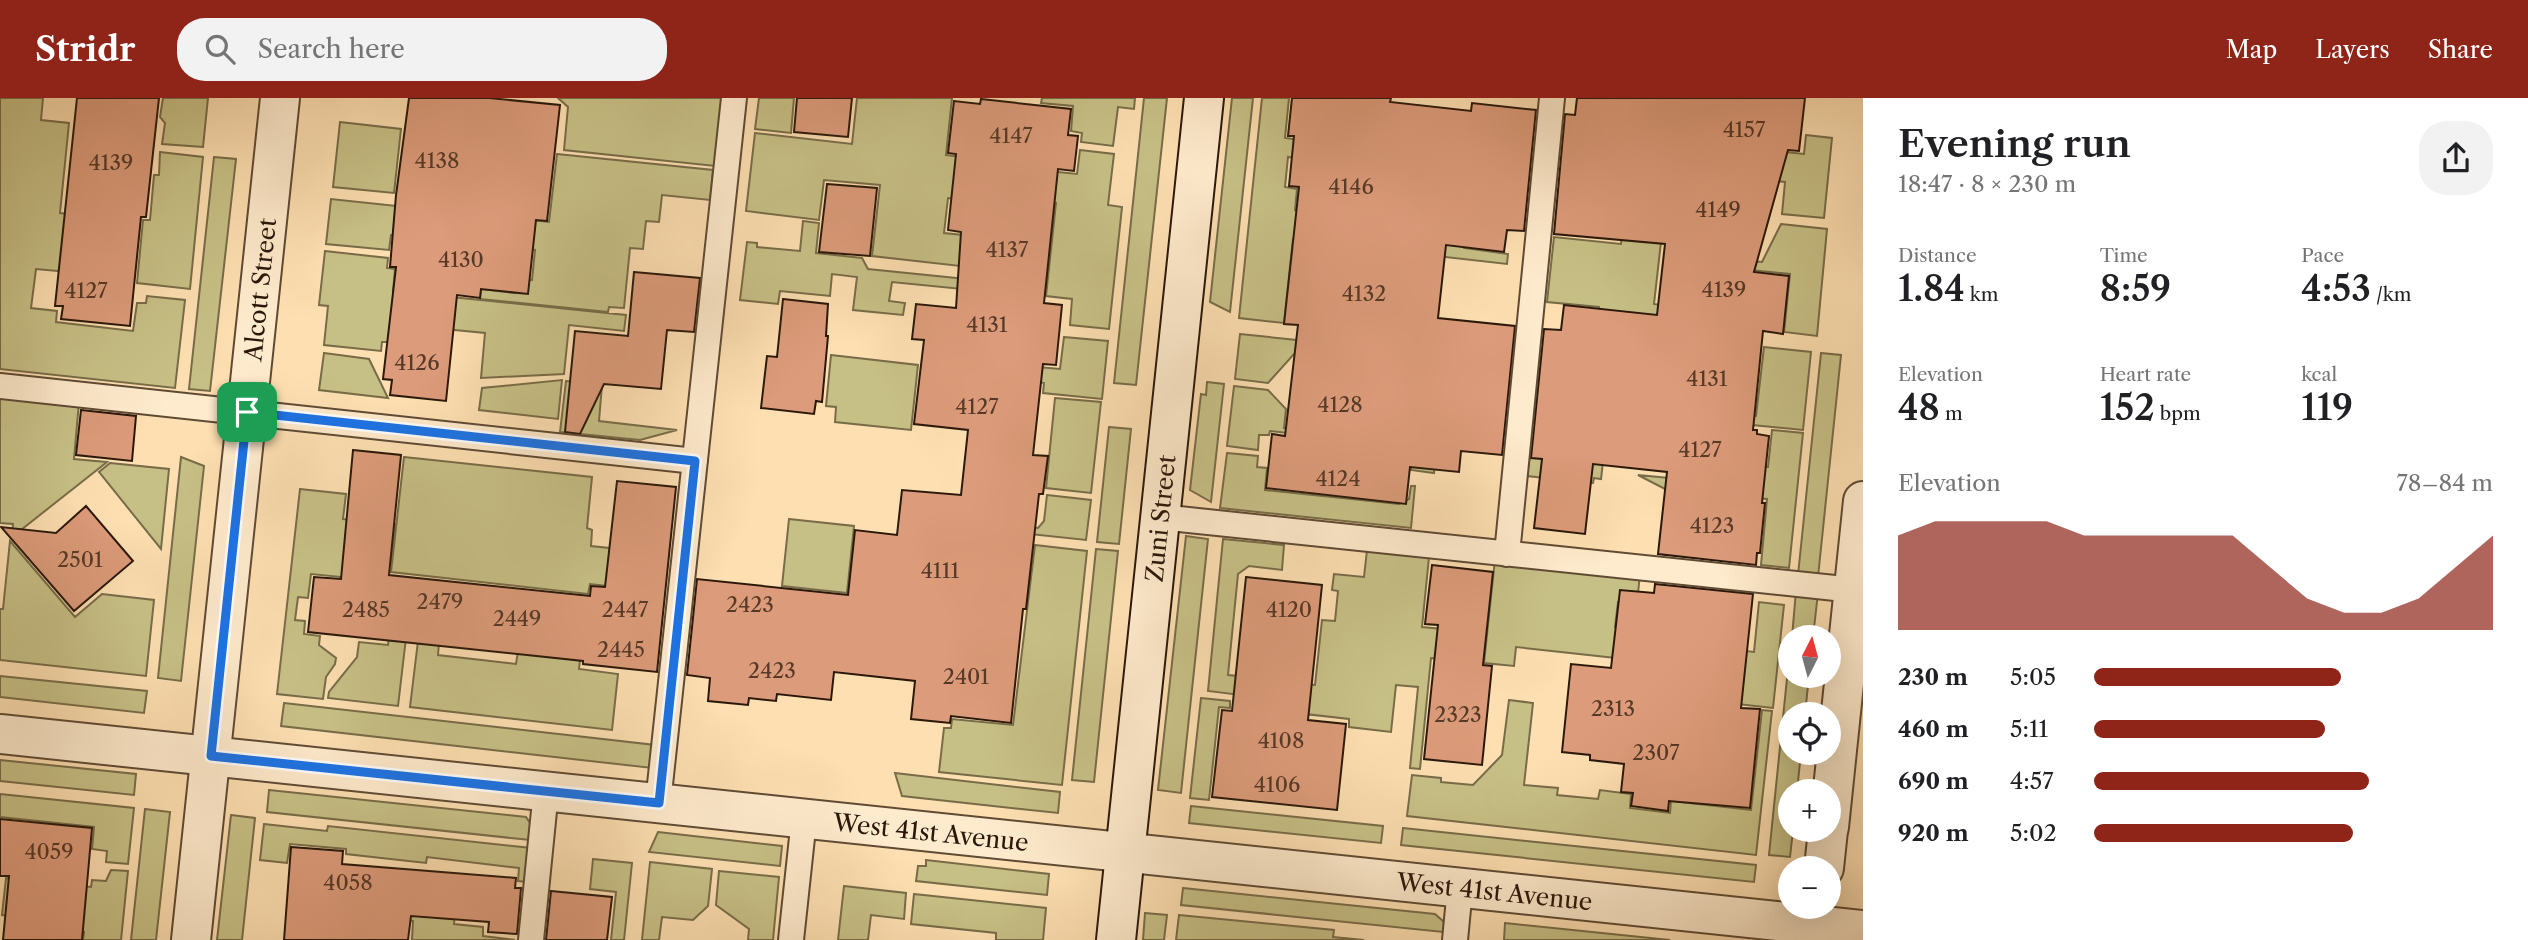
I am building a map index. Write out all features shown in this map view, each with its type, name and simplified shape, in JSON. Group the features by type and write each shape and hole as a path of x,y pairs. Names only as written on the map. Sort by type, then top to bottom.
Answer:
{"street":[{"name":"Alcott Street","path":"191,940 280,98"},
{"name":"Zuni Street","path":"1116,940 1204,98"},
{"path":"1834,779 1863,501"},
{"name":"West 41st Avenue","path":"0,734 1863,930"}],"lane":[{"path":"659,803 734,98"},
{"path":"1507,554 1552,98"},
{"path":"0,386 695,461"},
{"path":"1160,517 1854,590"},
{"path":"531,940 546,791"},
{"path":"791,940 804,819"},
{"path":"1455,940 1460,888"}],"shaded area":[{"path":"0,98 43,98 41,120 69,123 60,213 139,221 69,272 36,269 31,308 57,311 56,322 133,331 137,303 146,303 147,296 185,300 175,388 0,369"},
{"path":"163,98 208,98 203,147 162,144 165,123 160,117"},
{"path":"558,98 722,98 715,166 564,150 568,107"},
{"path":"759,98 794,98 791,133 755,129"},
{"path":"857,98 952,98 946,155 973,158 981,201 948,198 944,233 963,235 960,266 872,256 880,185 824,180 819,220 746,211 755,133 852,144"},
{"path":"1042,98 1135,98 1134,109 1118,107 1113,146 1081,142 1082,133 1071,131 1073,106 1041,103"},
{"path":"1144,98 1167,98 1136,385 1114,383"},
{"path":"1232,98 1253,98 1230,312 1210,302"},
{"path":"1262,98 1289,98 1285,138 1301,140 1301,159 1288,157 1285,187 1297,189 1295,210 1407,221 1404,250 1293,239 1284,323 1239,318"},
{"path":"340,122 401,129 394,193 333,187"},
{"path":"1806,135 1832,138 1824,218 1782,214 1785,182 1745,178 1758,149 1804,154"},
{"path":"1080,150 1114,154 1108,205 1122,207 1109,329 1070,325 1072,299 1046,296 1056,203 985,196 988,165 1077,174"},
{"path":"160,152 203,157 190,289 137,283 143,220 150,220 154,175 159,175"},
{"path":"557,154 713,170 710,200 662,195 659,222 646,221 643,249 630,248 624,308 609,307 608,312 480,299 481,289 515,293 516,279 532,280 535,250 391,235 389,250 326,244 331,199 549,222"},
{"path":"214,157 236,159 210,391 189,389"},
{"path":"1469,207 1464,248 1508,254 1507,264 1410,253"},
{"path":"1624,214 1662,233 1654,304 1674,307 1587,409 1534,404 1539,356 1591,361 1598,331 1599,307 1547,302 1554,237 1621,244"},
{"path":"803,221 819,223 816,253 862,258 868,269 1044,287 1043,297 892,282 889,301 905,303 903,315 853,310 857,277 832,274 830,296 780,291 778,304 740,300 747,242 757,243 757,247 800,251"},
{"path":"1781,224 1827,229 1817,336 1784,332 1790,274 1710,266 1711,257 1762,262"},
{"path":"325,251 388,258 387,268 395,269 393,291 626,315 624,331 569,325 564,374 481,378 485,333 393,324 391,342 382,342 381,351 324,345 328,306 319,305"},
{"path":"1240,334 1326,343 1324,357 1294,354 1268,383 1235,379"},
{"path":"1064,337 1108,341 1102,399 1043,393 1044,383 1037,382 1038,367 1060,369"},
{"path":"1764,347 1811,352 1803,430 1681,418 1681,409 1756,416"},
{"path":"324,353 369,359 388,398 319,390"},
{"path":"1821,353 1841,355 1818,577 1798,575"},
{"path":"831,355 918,365 911,430 835,422 836,407 826,406"},
{"path":"562,380 558,419 479,410 482,388"},
{"path":"566,381 602,385 599,421 677,430 640,440 560,432"},
{"path":"1207,382 1224,384 1211,502 1190,490 1201,394 1206,395"},
{"path":"1234,386 1268,390 1286,409 1284,428 1423,443 1436,451 1434,473 1411,470 1413,447 1270,431 1269,435 1259,435 1258,450 1227,446"},
{"path":"0,393 79,402 74,459 107,462 12,537 13,524 0,523"},
{"path":"1055,398 1101,402 1091,493 1046,488"},
{"path":"1109,427 1131,429 1119,544 1097,542"},
{"path":"1772,430 1803,433 1789,568 1761,565 1767,499 1665,489 1638,475 1753,486 1755,466 1768,467"},
{"path":"1605,445 1601,479 1594,478 1593,483 1527,476 1531,449 1584,455"},
{"path":"1227,453 1258,456 1257,467 1267,468 1265,490 1399,504 1409,499 1411,486 1415,486 1411,528 1220,508"},
{"path":"181,457 204,466 181,681 158,678"},
{"path":"404,457 592,477 587,528 592,530 591,546 667,554 663,592 590,584 588,594 391,572"},
{"path":"110,463 169,469 161,549 99,472"},
{"path":"300,489 346,494 343,519 395,524 391,561 353,557 351,578 311,574 308,598 298,597 295,620 305,621 304,634 320,636 319,645 336,658 326,677 323,699 277,694"},
{"path":"1047,495 1091,500 1086,540 938,524 939,517 1038,528 1044,521"},
{"path":"789,519 854,526 847,593 782,586"},
{"path":"1186,536 1208,539 1181,793 1158,790"},
{"path":"1223,539 1284,545 1282,570 1249,566 1238,574 1228,675 1258,678 1256,697 1208,691"},
{"path":"10,541 75,617 102,594 154,600 146,676 0,660 0,609 3,609"},
{"path":"1035,545 1087,551 1062,785 939,772 944,728 951,728 952,719 1013,725"},
{"path":"1096,549 1118,551 1094,782 1072,780"},
{"path":"1367,550 1429,557 1422,627 1486,633 1483,663 1431,658 1420,769 1410,768 1418,687 1396,685 1391,732 1349,727 1349,719 1260,709 1263,680 1315,685 1322,620 1335,621 1338,591 1332,590 1334,574 1364,577"},
{"path":"1495,559 1640,574 1637,603 1618,602 1615,627 1704,646 1754,652 1759,602 1784,605 1782,625 1778,625 1778,661 1773,708 1701,700 1643,661 1516,647 1514,666 1484,663"},
{"path":"1796,591 1818,593 1814,625 1793,625"},
{"path":"587,598 579,669 618,674 612,730 410,707 418,641 439,643 438,655 516,664 518,651"},
{"path":"391,619 408,621 398,706 328,698 329,692 357,657 359,642 388,645"},
{"path":"0,676 147,691 144,713 0,697"},
{"path":"1786,688 1808,688 1806,702 1785,702"},
{"path":"1201,698 1230,701 1230,708 1219,707 1209,800 1190,798"},
{"path":"1509,700 1533,703 1524,785 1558,788 1557,795 1598,799 1600,790 1631,794 1630,808 1670,813 1671,801 1751,810 1762,710 1772,711 1756,855 1407,816 1412,775 1441,778 1441,782 1473,785 1502,755"},
{"path":"284,703 655,745 652,768 281,726"},
{"path":"0,760 136,774 134,795 0,781"},
{"path":"1778,765 1800,765 1798,779 1778,779 1778,842 1792,842 1790,856 1769,855"},
{"path":"895,773 1060,792 1058,813 902,796"},
{"path":"269,790 526,817 532,826 530,840 267,812"},
{"path":"0,794 134,808 128,864 106,862 107,851 92,849 94,827 0,817"},
{"path":"1191,806 1383,826 1381,843 1189,823"},
{"path":"145,809 170,812 156,940 131,940"},
{"path":"231,815 255,818 242,940 217,940"},
{"path":"264,824 327,831 328,826 531,848 527,882 518,881 519,868 427,857 426,863 346,854 346,849 290,844 287,863 260,860"},
{"path":"1403,828 1756,865 1754,882 1401,845"},
{"path":"658,832 782,846 780,866 649,852"},
{"path":"593,859 632,863 624,940 611,940 616,892 590,889"},
{"path":"926,860 1049,874 1047,895 916,881 918,866 926,866"},
{"path":"650,862 712,869 708,906 693,920 662,917 659,940 642,940"},
{"path":"111,870 128,871 121,940 83,940 84,932 70,931 70,922 2,915 6,878 91,887 92,880 106,881"},
{"path":"719,871 779,877 773,940 748,940 749,929 716,905"},
{"path":"458,880 454,924 483,927 483,936 515,940 412,940 413,921 299,910"},
{"path":"844,886 906,893 904,919 871,915 868,940 838,940"},
{"path":"1183,888 1435,914 1444,922 1443,932 1181,905"},
{"path":"914,894 1046,908 1043,940 996,940 996,933 911,924"},
{"path":"1145,913 1167,915 1164,940 1143,940"},
{"path":"1179,915 1334,930 1333,937 1364,940 1176,940"},
{"path":"1505,923 1670,940 1504,940"}],"building":[{"path":"77,98 159,98 146,217 141,217 130,326 61,319 63,306 55,306"},
{"path":"409,98 489,98 560,105 547,221 536,220 528,294 481,289 480,298 457,295 446,401 390,395 392,380 383,379 396,267 390,267 396,195"},
{"path":"797,98 852,98 848,137 794,132"},
{"path":"1292,98 1391,98 1390,102 1471,111 1472,103 1536,110 1524,231 1507,230 1504,252 1446,245 1438,318 1515,326 1502,455 1461,451 1459,472 1410,467 1406,504 1266,488 1272,434 1285,436 1298,325 1284,324 1299,187 1289,186 1294,136 1288,136"},
{"path":"1577,98 1805,98 1799,151 1788,150 1754,272 1789,276 1783,334 1763,331 1753,430 1757,430 1757,434 1769,436 1760,553 1757,553 1756,565 1658,554 1667,472 1593,464 1585,534 1534,528 1542,459 1531,458 1544,329 1561,330 1564,305 1657,315 1665,244 1554,234 1565,114 1575,115"},
{"path":"981,99 1071,109 1068,135 1078,136 1074,171 1058,169 1044,303 1062,305 1056,365 1043,364 1033,455 1048,456 1043,494 1039,494 1026,609 1023,609 1011,723 951,716 950,723 911,719 915,681 834,672 831,700 777,694 776,701 749,698 748,705 708,701 710,678 687,675 697,579 848,595 855,530 897,535 902,490 961,495 968,430 914,424 924,340 912,339 916,304 956,308 961,232 948,230 956,154 948,153 954,101 980,104"},
{"path":"827,184 877,188 870,256 819,252"},
{"path":"634,272 700,278 694,332 667,330 661,389 604,384 580,434 565,432 575,331 628,336"},
{"path":"783,299 828,304 822,402 816,401 814,414 761,408 767,356 777,357"},
{"path":"81,410 136,416 132,461 76,455"},
{"path":"353,450 401,455 389,575 590,596 591,586 605,587 617,481 676,487 657,672 583,664 583,661 308,632 314,577 341,579"},
{"path":"86,506 133,561 74,611 1,527 56,533"},
{"path":"1432,565 1493,572 1483,665 1492,666 1482,765 1424,759 1438,625 1425,624"},
{"path":"1246,577 1322,585 1308,720 1346,724 1337,810 1212,797 1222,710 1232,711"},
{"path":"1655,584 1753,594 1741,708 1760,709 1750,808 1669,801 1668,811 1631,806 1633,793 1621,792 1624,764 1590,760 1590,755 1562,752 1571,664 1611,668 1620,590 1654,593"},
{"path":"0,819 92,828 82,940 3,940 9,876 0,876"},
{"path":"291,847 343,851 342,864 516,878 515,888 521,888 517,934 488,932 489,922 411,916 408,940 284,940"},
{"path":"551,891 612,897 607,940 546,940"}],"route":[{"path":"247,412 695,461 659,803 211,756 247,412"}]}
